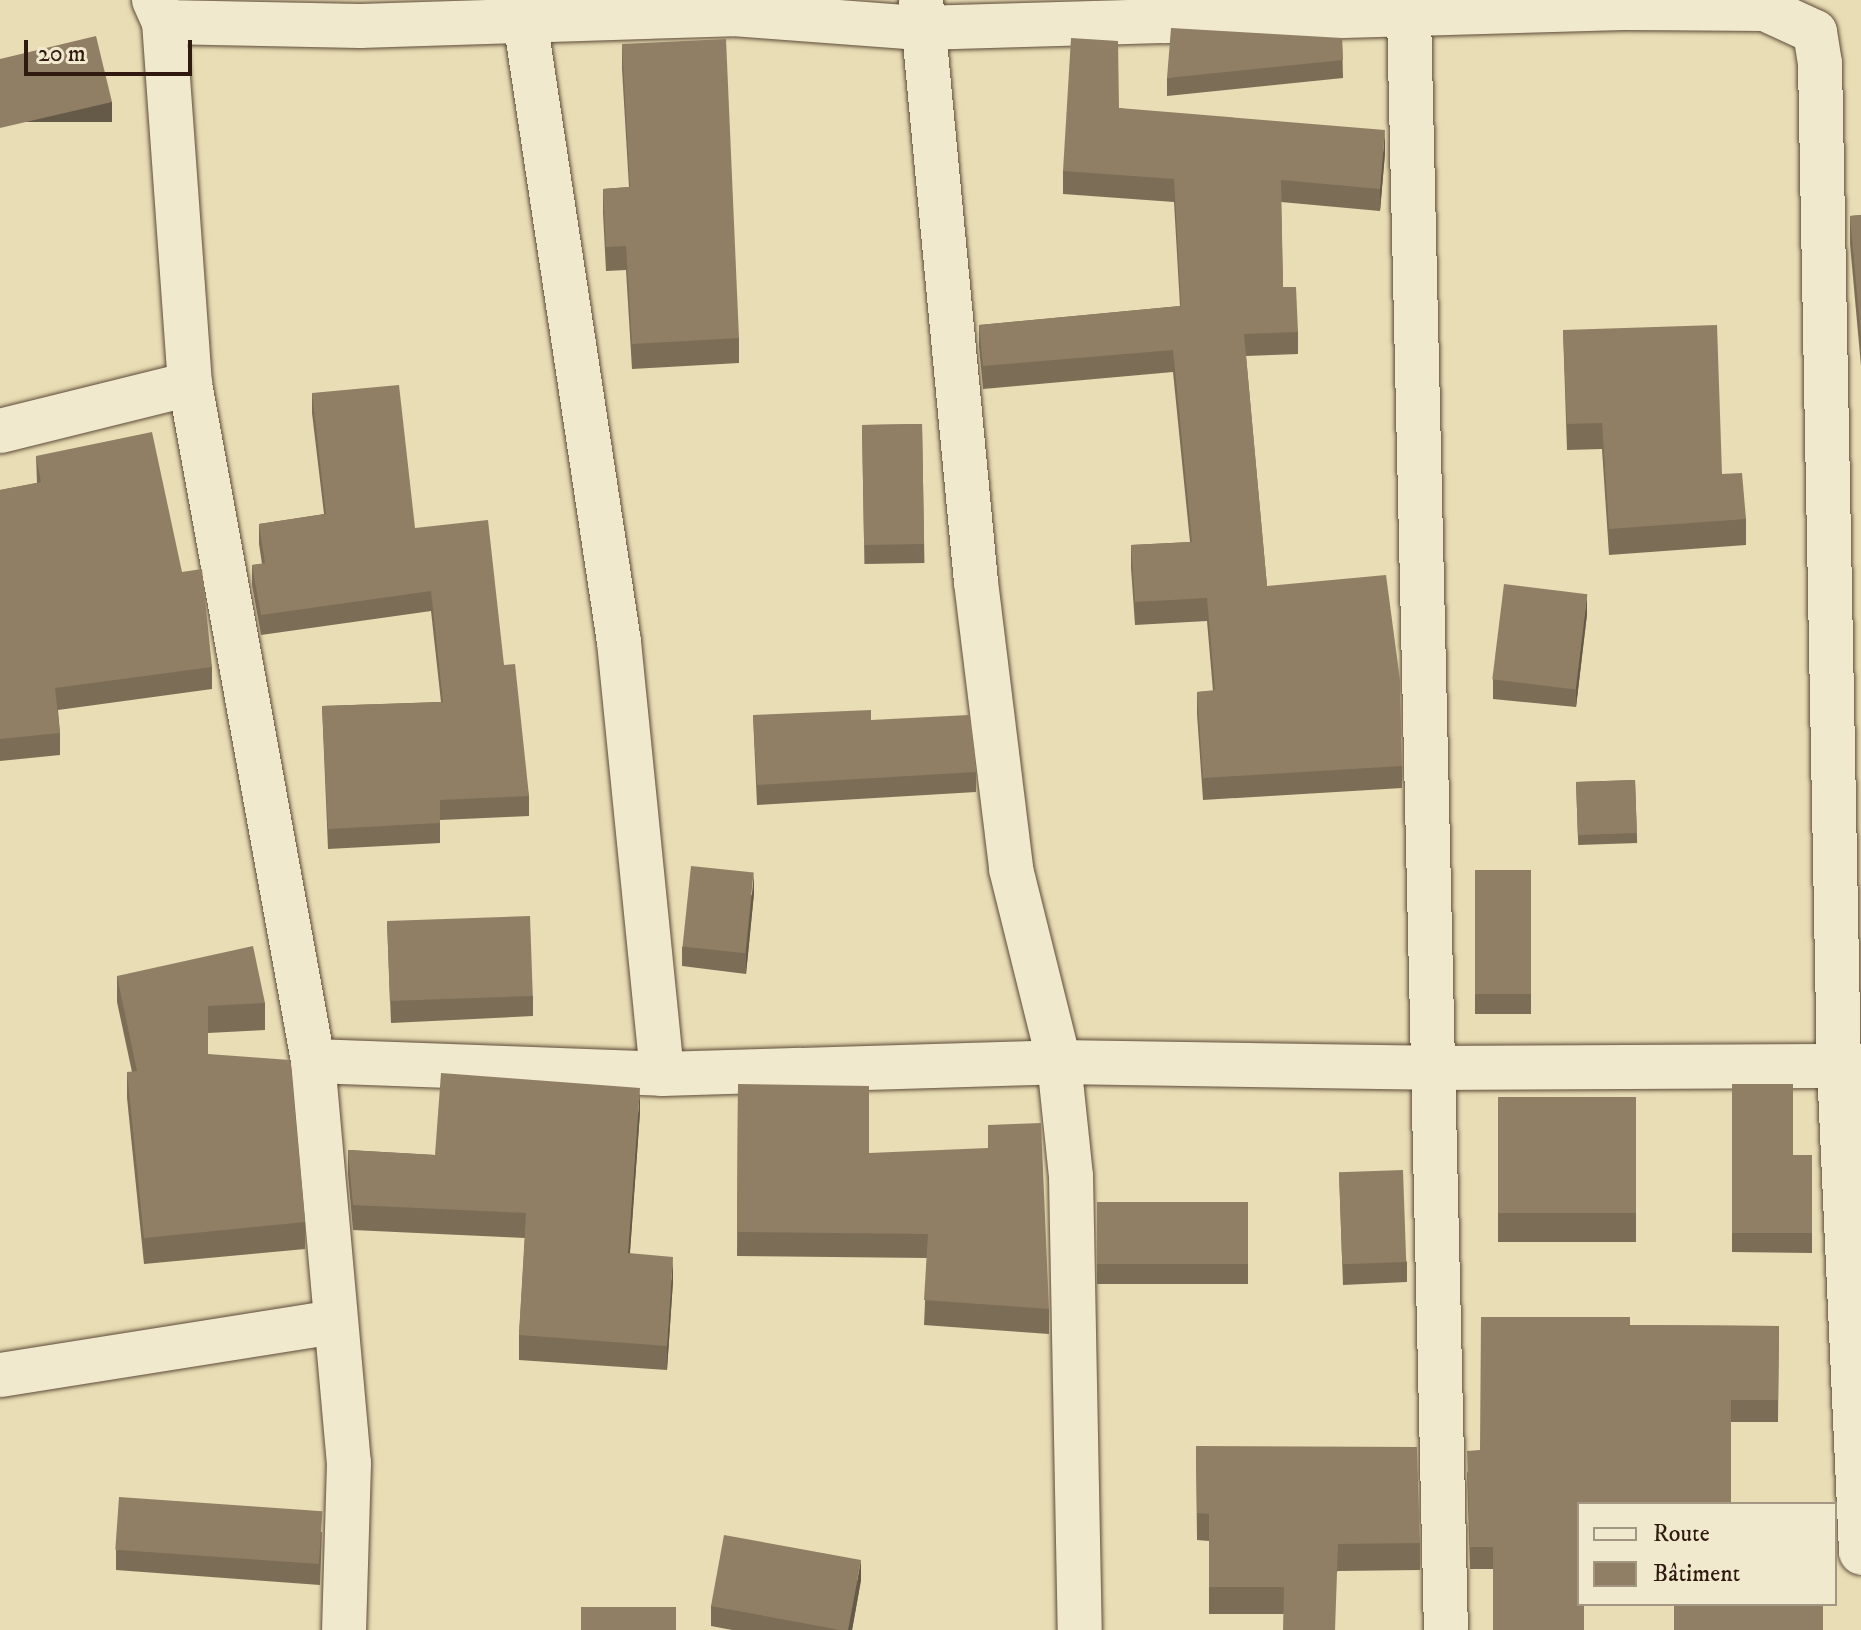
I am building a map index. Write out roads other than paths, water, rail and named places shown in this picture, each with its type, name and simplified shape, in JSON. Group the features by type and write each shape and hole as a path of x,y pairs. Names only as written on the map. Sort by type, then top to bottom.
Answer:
{"street":[{"path":"344,1630 349,1463 313,1061 190,384 159,11 360,26 522,9 733,14 1278,10 1409,15 1623,4 1765,9 1815,32 1820,63 1861,1553"},
{"path":"522,9 619,642 662,1074"},
{"path":"920,14 976,582 1011,869 1059,1062 1071,1176 1080,1630"},
{"path":"1409,15 1446,1630"},
{"path":"0,431 190,384"},
{"path":"313,1061 662,1074 1059,1062 1431,1068 1850,1067"},
{"path":"0,1375 335,1322"}]}
